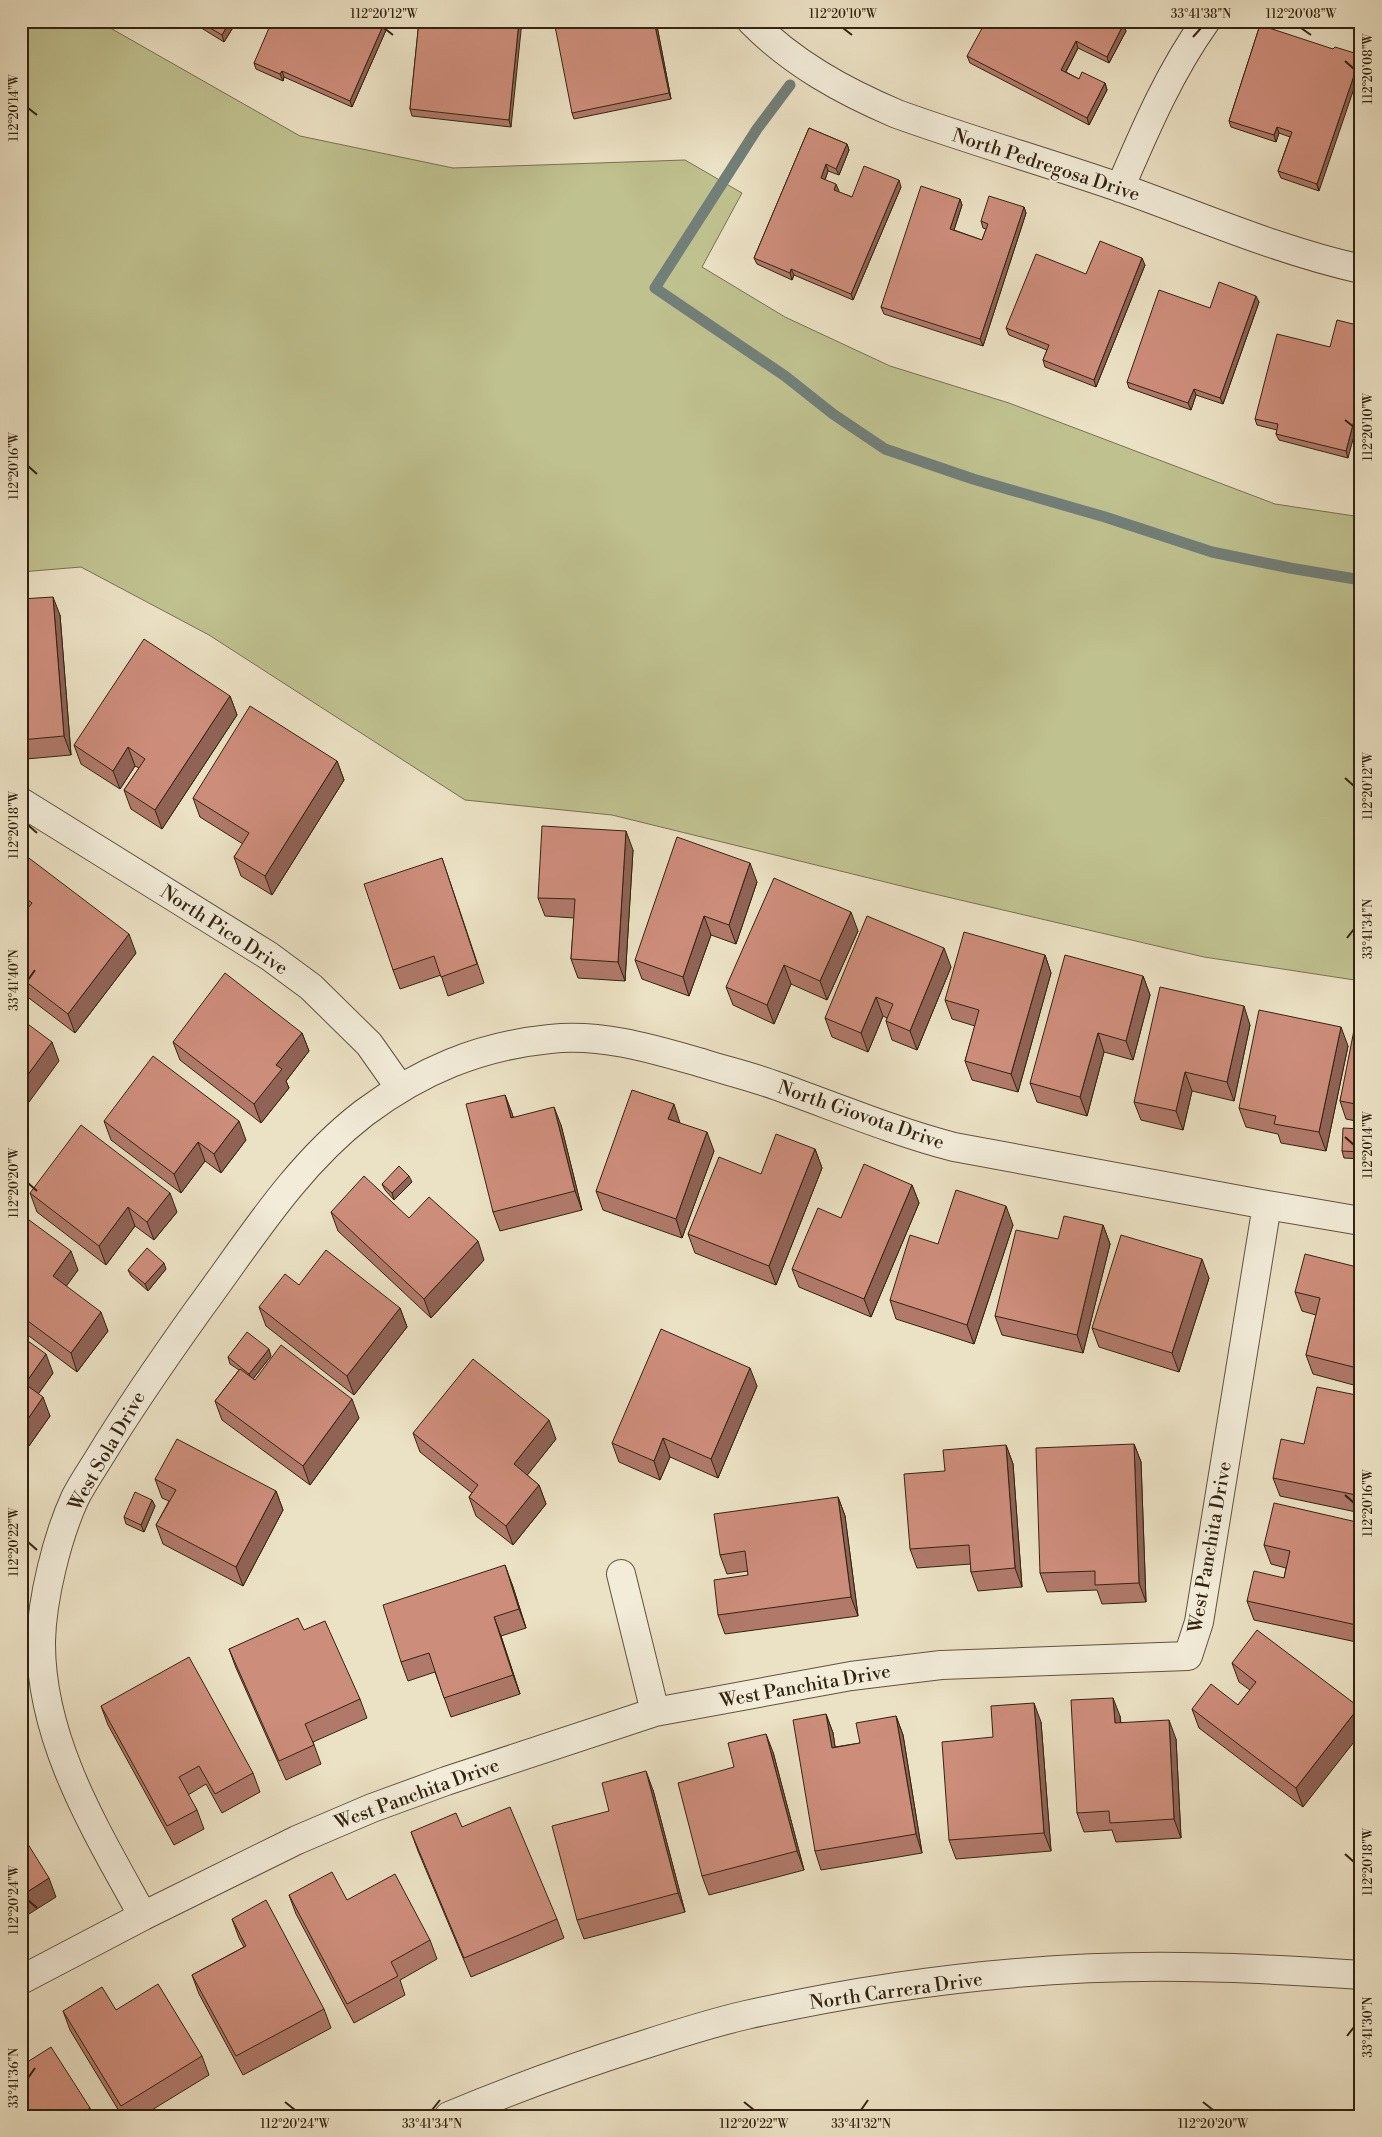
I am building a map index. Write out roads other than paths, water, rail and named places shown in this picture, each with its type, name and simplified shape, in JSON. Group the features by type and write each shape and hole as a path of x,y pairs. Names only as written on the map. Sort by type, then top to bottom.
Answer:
{"street":[{"name":"North Pedregosa Drive","path":"751,21 780,48 829,82 867,101 935,128 1120,188 1295,251 1326,261 1361,268"},
{"path":"1120,188 1148,122 1165,88 1190,44 1206,21"},
{"name":"North Pico Drive","path":"21,802 269,956 311,987 368,1044 400,1088"},
{"name":"North Giovota Drive","path":"400,1088 446,1064 494,1049 552,1038 618,1040 772,1084 910,1135 954,1147 1361,1221"},
{"name":"West Sola Drive","path":"143,1916 79,1798 63,1754 46,1695 41,1641 50,1569 75,1499 110,1441 155,1371 290,1184 324,1146 363,1114 400,1088"},
{"name":"West Panchita Drive","path":"21,1980 143,1916 297,1840 372,1808 446,1781 655,1712 850,1676 941,1665 1188,1656 1199,1622 1267,1205"},
{"path":"621,1574 655,1712"},
{"name":"North Carrera Drive","path":"449,2116 507,2091 596,2060 736,2018 925,1982 1096,1969 1181,1967 1270,1969 1361,1975"}],"waterway":[{"path":"790,85 757,129 655,288 785,376 833,414 885,449 973,479 1105,517 1212,552 1361,580"}]}
